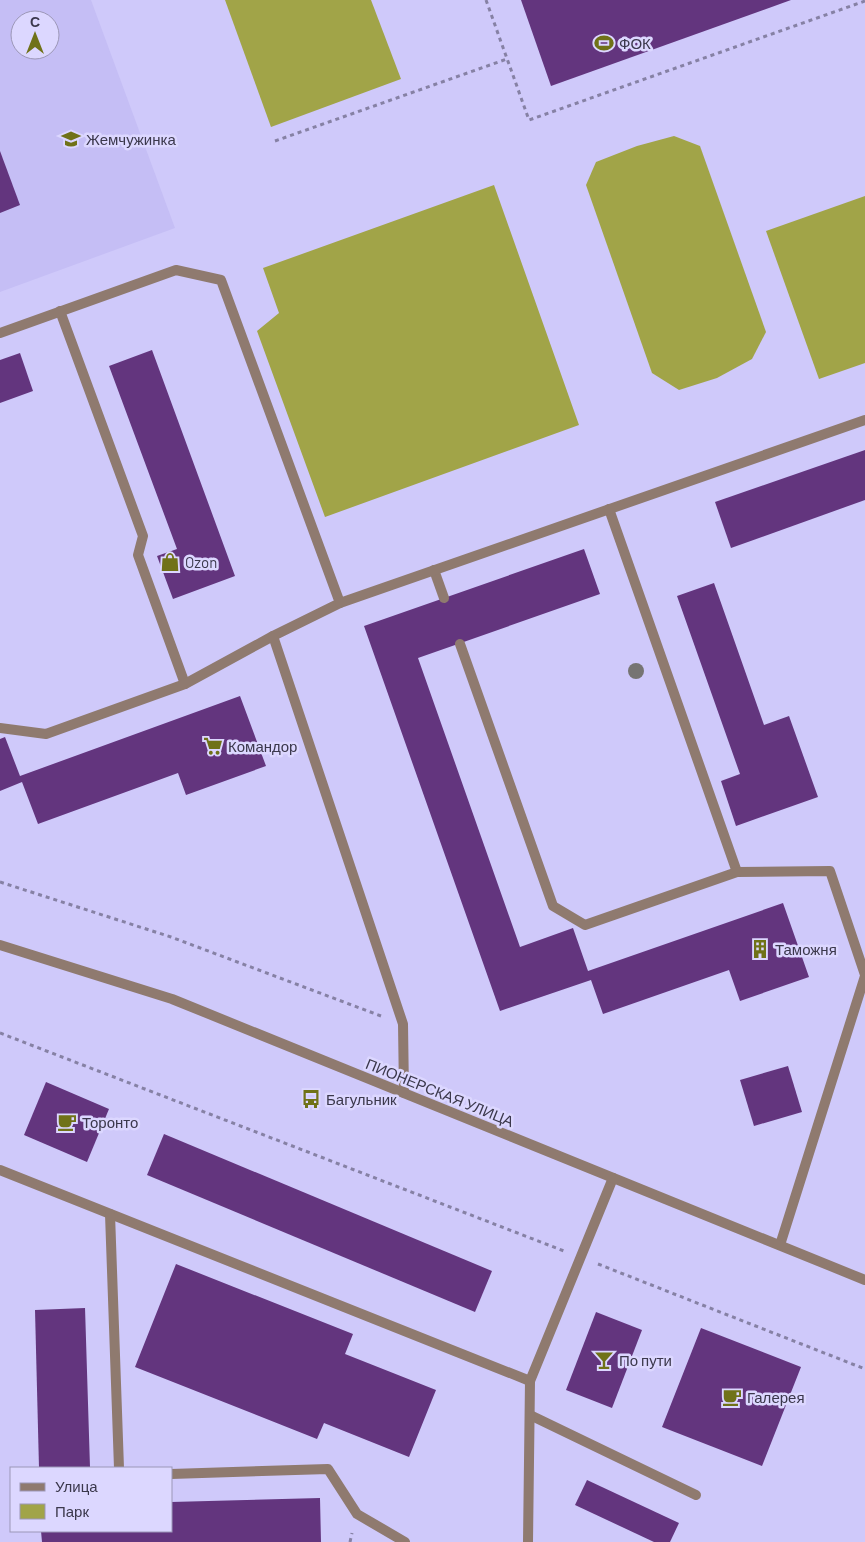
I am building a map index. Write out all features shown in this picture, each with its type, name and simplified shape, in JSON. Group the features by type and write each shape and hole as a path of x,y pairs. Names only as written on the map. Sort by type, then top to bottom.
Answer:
{"street":[{"path":"0,333 176,270 221,280 340,603"},
{"path":"60,311 143,536 138,555 185,684"},
{"path":"0,728 46,734 185,684 273,636 340,603 865,420"},
{"path":"609,509 737,872"},
{"path":"434,570 444,598"},
{"path":"273,636 403,1024 404,1093"},
{"path":"460,644 553,906 585,925 737,872 830,871 865,975 780,1245"},
{"name":"ПИОНЕРСКАЯ УЛИЦА","path":"0,945 172,999 865,1280"},
{"path":"0,1170 530,1381"},
{"path":"528,1542 530,1381 613,1178"},
{"path":"110,1214 119,1467"},
{"path":"530,1415 696,1495"},
{"path":"172,1474 328,1469 357,1514 405,1542"}],"path":[{"path":"486,0 529,120 865,1"},
{"path":"275,142 507,59"},
{"path":"0,882 171,936 403,1024"},
{"path":"0,1033 865,1369"}],"shaded area":[{"name":"Жемчужинка","path":"0,0 91,0 175,228 0,292"}],"green space":[{"path":"225,0 371,0 401,79 271,127"},
{"path":"674,136 700,146 766,332 752,359 717,378 679,390 652,373 586,185 596,162 637,146"},
{"path":"494,185 579,425 325,517 257,331 279,313 263,268"},
{"path":"865,196 865,363 819,379 766,231"}],"building":[{"name":"ФОК","path":"521,0 791,0 551,86"},
{"path":"0,151 20,205 0,213"},
{"path":"152,350 235,576 173,599 157,556 177,549 109,366"},
{"path":"20,353 33,391 0,403 0,360"},
{"path":"865,450 865,500 731,548 715,502"},
{"path":"584,549 600,594 418,658 520,947 573,928 588,971 783,903 809,977 740,1001 729,970 603,1014 591,980 500,1011 364,626"},
{"path":"714,583 764,725 789,716 818,797 736,826 721,781 740,774 677,596"},
{"path":"240,696 266,766 186,795 178,773 38,824 22,782 0,791 0,739 5,737 20,776"},
{"path":"788,1066 802,1112 754,1126 740,1080"},
{"name":"Торонто","path":"46,1082 109,1109 87,1162 24,1135"},
{"path":"164,1134 492,1271 475,1312 147,1175"},
{"path":"176,1264 353,1334 345,1354 436,1390 409,1457 324,1423 317,1439 135,1367"},
{"path":"85,1308 90,1467 39,1467 35,1310"},
{"name":"По пути","path":"596,1312 642,1330 612,1408 566,1390"},
{"name":"Галерея","path":"701,1328 801,1367 762,1466 662,1427"},
{"path":"587,1480 679,1523 670,1542 654,1542 575,1505"},
{"path":"320,1498 321,1542 42,1542 41,1532 172,1532 172,1502"}],"place":[{"name":"ФОК","path":"604,43"},
{"name":"Жемчужинка","path":"71,139"},
{"name":"Ozon","path":"170,562"},
{"name":"Командор","path":"213,746"},
{"name":"Таможня","path":"760,949"},
{"name":"Багульник","path":"311,1099"},
{"name":"Торонто","path":"67,1122"},
{"name":"По пути","path":"604,1360"},
{"name":"Галерея","path":"732,1397"}]}
